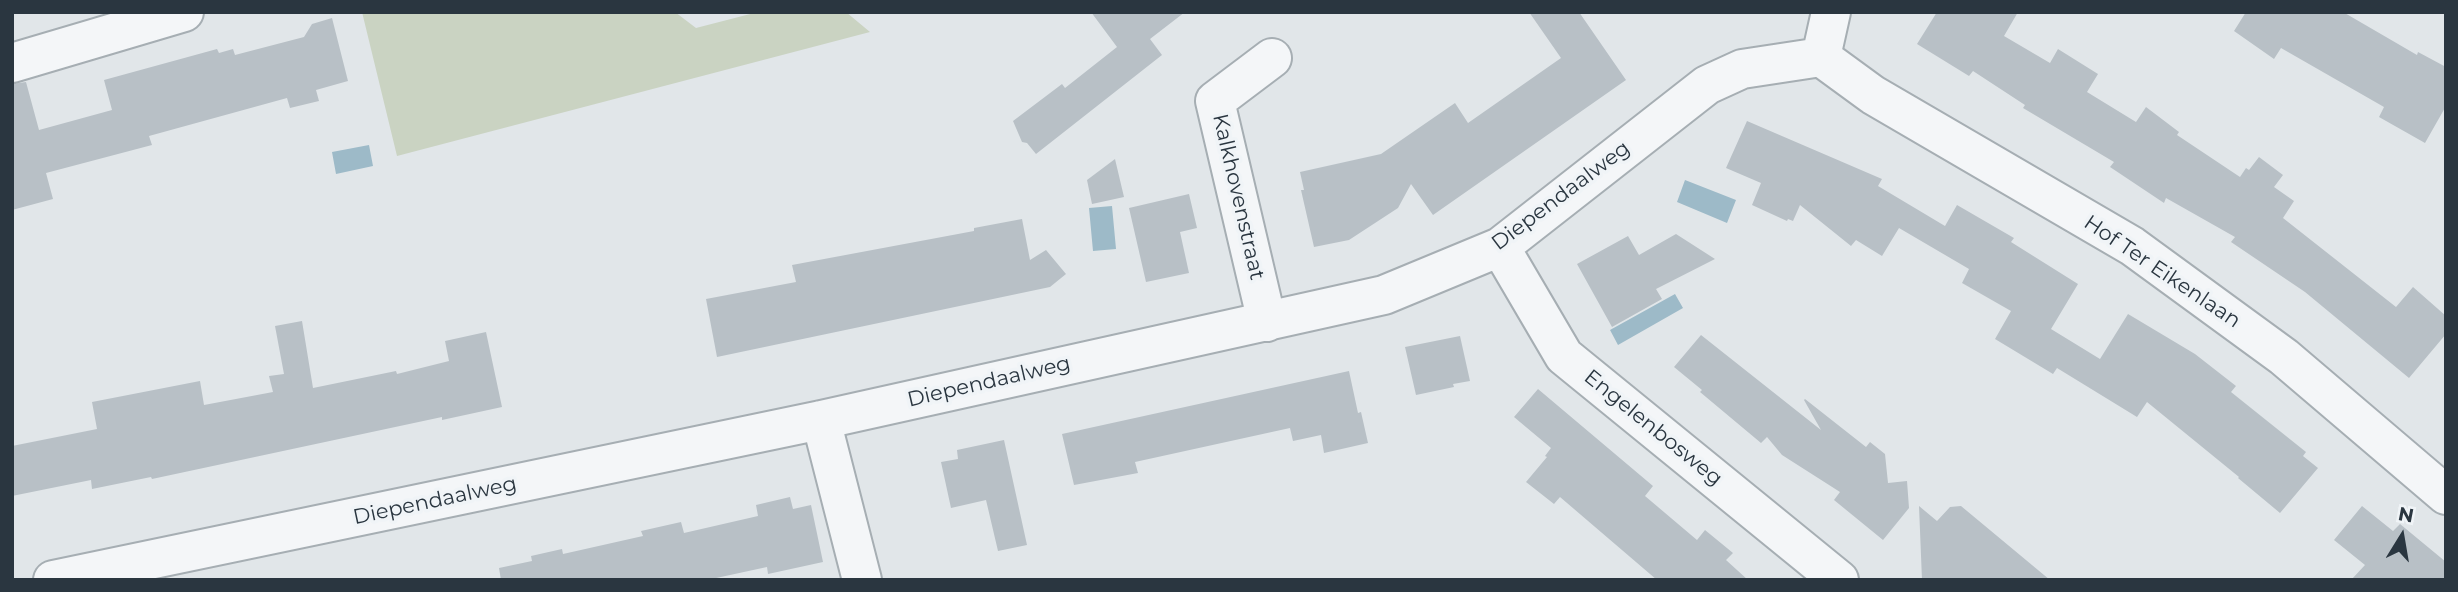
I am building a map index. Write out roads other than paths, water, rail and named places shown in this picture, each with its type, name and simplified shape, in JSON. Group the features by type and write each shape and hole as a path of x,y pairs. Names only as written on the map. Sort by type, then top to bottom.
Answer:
{"street":[{"path":"12,63 184,12"},
{"path":"1821,57 1831,12"},
{"name":"Diependaalweg","path":"53,580 821,420 1384,295 1500,247 1707,85 1742,69 1821,57"},
{"name":"Hof Ter Eikenlaan","path":"1821,57 1872,95 2132,246 2284,358 2446,495"},
{"name":"Kalkhovenstraat","path":"1267,322 1215,101 1272,58"},
{"name":"Engelenbosweg","path":"1500,247 1564,355 1839,580"},
{"path":"821,420 862,580"}],"water":[{"path":"369,145 373,166 336,174 332,152"},
{"path":"1685,180 1736,200 1727,223 1677,202"},
{"path":"1112,206 1116,249 1093,251 1089,208"},
{"path":"1675,294 1683,308 1618,345 1610,330"}]}
